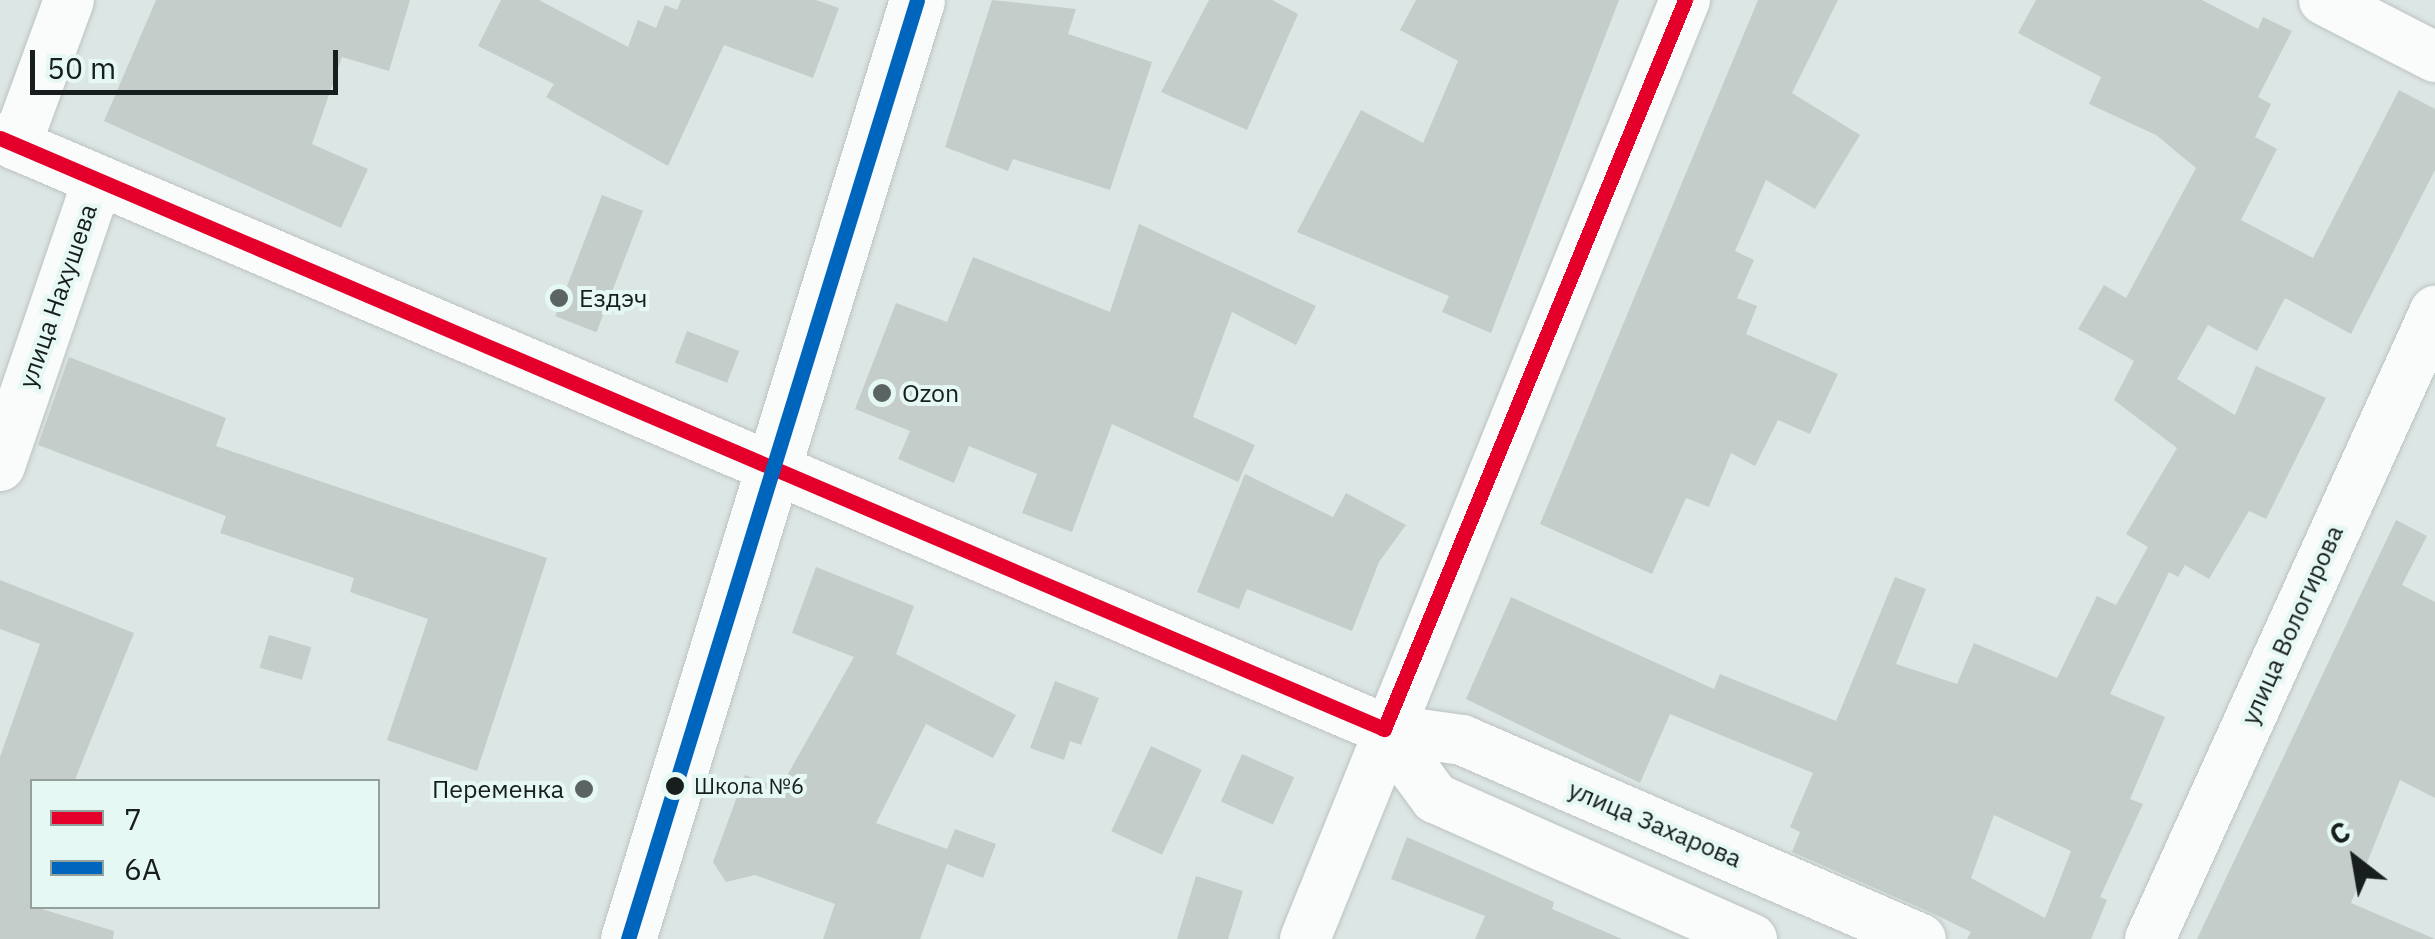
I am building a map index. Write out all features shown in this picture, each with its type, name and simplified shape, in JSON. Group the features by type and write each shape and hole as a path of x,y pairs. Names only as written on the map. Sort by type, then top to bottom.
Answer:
{"street":[{"path":"8,142 69,0"},
{"path":"628,939 917,0"},
{"path":"1305,939 1384,729 1684,0"},
{"path":"2324,0 2435,57"},
{"name":"улица Захарова","path":"8,142 1384,729 1462,740 1921,939"},
{"name":"улица Нахушева","path":"0,466 97,182"},
{"name":"улица Вологирова","path":"2150,939 2435,311"},
{"path":"1384,729 1435,798 1752,939"}],"building":[{"path":"156,0 410,0 389,71 342,57 312,144 368,169 341,228 104,121"},
{"path":"501,0 539,0 628,47 638,20 656,28 665,5 677,10 681,0 816,0 839,8 813,78 724,45 668,166 546,97 554,84 478,46"},
{"path":"992,0 1076,9 1068,34 1152,62 1110,190 1013,159 1008,171 945,147"},
{"path":"1209,0 1272,0 1298,14 1247,130 1161,92"},
{"path":"1416,0 1619,0 1491,333 1442,312 1449,296 1297,232 1361,110 1423,143 1458,61 1400,30"},
{"path":"1758,0 1838,0 1792,93 1860,135 1815,209 1766,180 1735,251 1754,260 1737,298 1757,306 1746,334 1838,374 1810,434 1778,420 1755,466 1731,453 1709,507 1686,498 1652,574 1540,524"},
{"path":"2036,0 2202,0 2258,29 2263,17 2292,31 2258,97 2271,104 2255,137 2277,149 2241,220 2313,258 2399,90 2435,109 2435,170 2351,334 2285,298 2257,351 2208,325 2177,379 2235,415 2256,366 2326,398 2266,519 2249,511 2209,579 2185,565 2178,577 2169,572 2110,694 2165,717 2130,799 2143,804 2100,897 2107,900 2091,939 1967,939 1971,932 1792,852 1800,832 1790,827 1813,773 1670,714 1640,783 1466,699 1511,597 1714,689 1720,674 1836,721 1895,577 1926,589 1896,664 1957,684 1974,643 2057,678 2097,596 2116,605 2148,547 2126,534 2177,448 2114,400 2134,361 2078,329 2104,285 2126,298 2196,168 2156,135 2089,104 2101,77 2018,33","holes":["1994,815 2071,851 2045,918 1971,878"]},
{"path":"602,195 643,211 596,332 555,316"},
{"path":"1139,224 1316,306 1296,345 1232,312 1193,417 1255,445 1238,482 1112,424 1072,532 1022,513 1037,474 969,446 954,483 898,459 910,431 855,409 896,303 947,322 973,257 1110,312"},
{"path":"687,331 739,351 727,383 675,363"},
{"path":"69,357 226,418 216,446 547,558 477,771 387,740 428,619 350,592 354,578 220,533 226,516 38,445"},
{"path":"1245,474 1333,517 1346,493 1406,525 1379,562 1352,631 1247,589 1239,609 1197,592"},
{"path":"2396,520 2427,536 2402,585 2435,602 2435,798 2400,780 2351,903 2435,939 2197,939"},
{"path":"816,567 914,606 896,654 1016,715 993,758 926,724 876,823 947,849 955,829 996,844 983,878 947,864 920,939 823,939 835,904 755,875 726,882 713,862 745,775 780,788 854,657 792,633"},
{"path":"0,580 134,633 75,779 30,779 30,909 114,931 113,939 0,939 0,757 40,644 0,629"},
{"path":"269,635 311,647 302,680 260,668"},
{"path":"1055,681 1099,698 1081,745 1070,741 1064,760 1030,748"},
{"path":"1151,746 1202,770 1162,855 1111,831"},
{"path":"1242,754 1294,777 1273,825 1221,802"},
{"path":"1407,837 1554,902 1552,909 1622,939 1475,939 1485,916 1391,879"},
{"path":"1196,876 1243,891 1228,939 1177,939"}],"transit line":[{"name":"6А","path":"628,939 917,0"},
{"name":"7","path":"0,138 1384,729 1685,0"}],"place":[{"name":"Ездэч","path":"559,298"},
{"name":"Ozon","path":"882,393"},
{"name":"Школа №6","path":"675,786"},
{"name":"Переменка","path":"584,789"}]}
